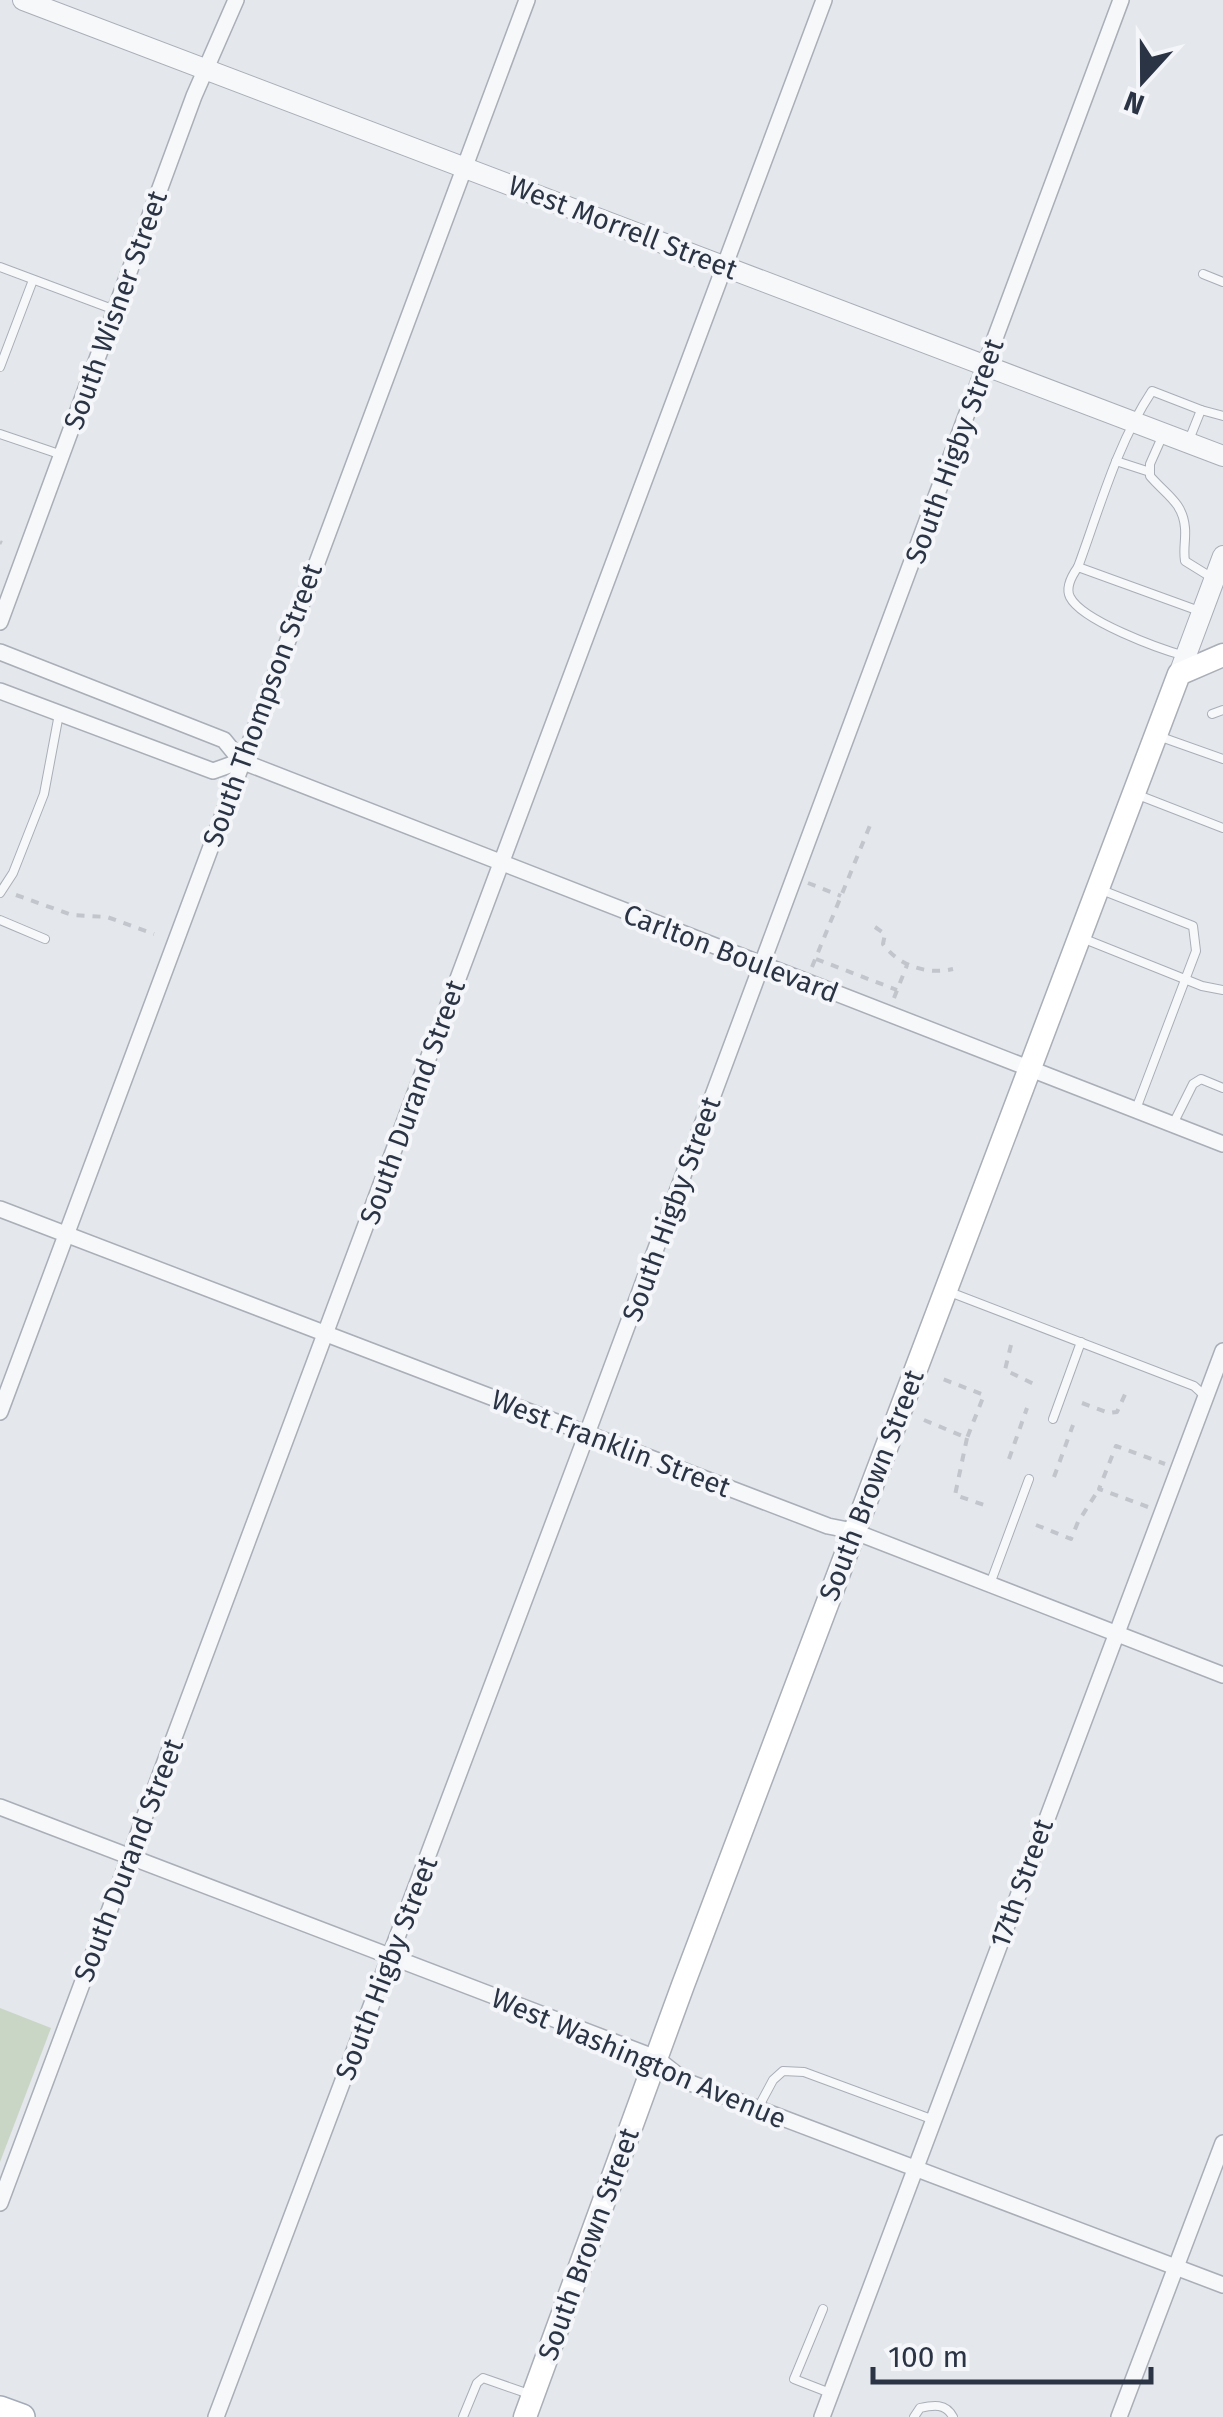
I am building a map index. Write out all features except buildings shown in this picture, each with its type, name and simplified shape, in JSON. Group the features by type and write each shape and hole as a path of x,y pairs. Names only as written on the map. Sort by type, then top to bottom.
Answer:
{"main road":[{"path":"1182,665 1223,656"},
{"name":"South Brown Street","path":"529,2406 853,1532 1182,665"},
{"path":"0,2408 22,2417"}],"street":[{"name":"West Morrell Street","path":"23,0 1223,456"},
{"name":"South Wisner Street","path":"0,622 206,70 236,0"},
{"name":"South Thompson Street","path":"0,1412 527,0"},
{"name":"South Durand Street","path":"0,2203 824,0"},
{"name":"South Higby Street","path":"216,2417 1121,0"},
{"name":"South Brown Street","path":"1182,665 1223,556"},
{"name":"Carlton Boulevard","path":"0,652 224,740 240,761 1223,1144"},
{"name":"Carlton Boulevard","path":"0,691 213,771 240,761"},
{"name":"West Franklin Street","path":"0,1208 1223,1676"},
{"name":"17th Street","path":"822,2417 1223,1351"},
{"name":"West Washington Avenue","path":"0,1807 656,2058 685,2081 1223,2285"},
{"path":"1119,2417 1223,2143"}],"lane":[{"path":"0,267 115,310"},
{"path":"1203,274 1223,282"},
{"path":"0,367 33,280"},
{"path":"1182,665 1081,608 1070,597 1069,588 1133,420 1152,390 1223,416"},
{"path":"1188,443 1200,410"},
{"path":"1150,472 1164,432"},
{"path":"0,434 62,455"},
{"path":"1116,461 1150,472 1163,491 1176,499 1182,514 1185,561 1214,580"},
{"path":"1078,567 1202,612"},
{"path":"1212,714 1223,710"},
{"path":"1,891 13,873 44,794 59,714"},
{"path":"1156,735 1223,759"},
{"path":"1134,794 1223,828"},
{"path":"1096,888 1192,926 1197,939 1196,951 1136,1109"},
{"path":"0,920 45,940"},
{"path":"1078,936 1184,979 1223,990"},
{"path":"1173,1124 1193,1084 1201,1078 1223,1088"},
{"path":"944,1290 1194,1386 1206,1397"},
{"path":"1053,1419 1081,1342"},
{"path":"990,1584 1029,1478"},
{"path":"758,2108 773,2080 784,2071 794,2071 841,2083 934,2120"},
{"path":"823,2308 794,2378 830,2392"},
{"path":"462,2417 483,2378 529,2406"},
{"path":"914,2417 920,2408 932,2405 942,2406 953,2417"}],"path":[{"path":"812,967 870,823"},
{"path":"806,882 841,896"},
{"path":"1,891 72,916 107,917 154,934"},
{"path":"875,927 884,934 883,944 893,957 933,974 953,969"},
{"path":"816,959 897,990"},
{"path":"894,998 907,963"},
{"path":"1011,1345 1005,1370 1036,1385"},
{"path":"940,1378 984,1395 967,1438 955,1495 990,1508"},
{"path":"1082,1403 1109,1414 1117,1412 1127,1390"},
{"path":"1008,1458 1027,1408"},
{"path":"924,1420 967,1438"},
{"path":"1054,1477 1074,1425"},
{"path":"1036,1526 1071,1540 1099,1490 1116,1446 1165,1464"},
{"path":"1099,1490 1148,1507"}],"green space":[{"path":"0,2008 51,2028 0,2162"}]}
